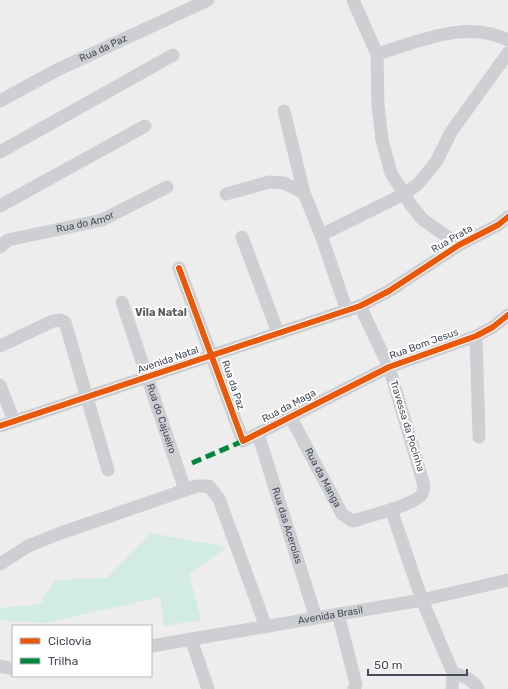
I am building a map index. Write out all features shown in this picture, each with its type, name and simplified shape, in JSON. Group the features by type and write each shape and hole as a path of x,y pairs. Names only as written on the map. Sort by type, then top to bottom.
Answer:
{"street":[{"name":"Rua da Paz","path":"0,102 57,70 208,0"},
{"path":"353,0 377,54 378,105 382,140 391,174 422,219 459,245"},
{"path":"377,54 452,32 478,31 508,40"},
{"path":"321,235 404,194 418,184 436,162 451,132 508,53"},
{"path":"0,152 173,55"},
{"path":"284,111 304,193 321,235 346,311"},
{"path":"0,206 145,126"},
{"path":"226,194 269,182 284,183 304,193"},
{"name":"Rua do Amor","path":"0,247 8,240 112,216 167,187"},
{"name":"Rua Prata","path":"406,280 459,245 492,228 508,216"},
{"path":"242,236 278,333"},
{"name":"Rua da Paz","path":"179,268 243,441"},
{"name":"Avenida Natal","path":"0,426 360,306 390,292 406,280"},
{"name":"Rua do Cajueiro","path":"122,302 185,490"},
{"name":"Travessa da Pocinha","path":"360,306 389,367 424,489 422,495 416,499 391,509"},
{"name":"Rua Bom Jesus","path":"345,389 389,367 476,336 493,327 508,315"},
{"path":"0,346 53,321 60,320 65,322 108,470"},
{"path":"476,336 479,437"},
{"path":"0,384 14,421"},
{"name":"Rua da Maga","path":"243,441 345,389"},
{"name":"Rua da Manga","path":"290,416 346,519 352,521 391,509"},
{"name":"Rua das Acerolas","path":"258,434 316,618"},
{"path":"0,564 28,546 58,534 197,486 209,486 219,499 266,627"},
{"path":"391,509 422,600 453,673 452,689"},
{"name":"Avenida Brasil","path":"152,646 422,600 508,580"},
{"path":"338,614 356,684 354,689"},
{"path":"191,639 208,689"},
{"path":"0,666 12,669"},
{"path":"453,673 466,677 475,684 478,689"}],"green space":[{"path":"151,533 227,547 189,574 201,620 164,626 160,597 46,623 0,620 0,608 40,604 55,580 107,578"}],"marked path":[{"path":"192,463 243,441"}],"cycle path":[{"path":"0,426 360,306 389,291 459,245 498,225 508,217"},
{"path":"179,268 243,441 389,367 476,336 493,327 508,315"}],"district":[{"name":"Vila Natal","path":"161,312"}]}
